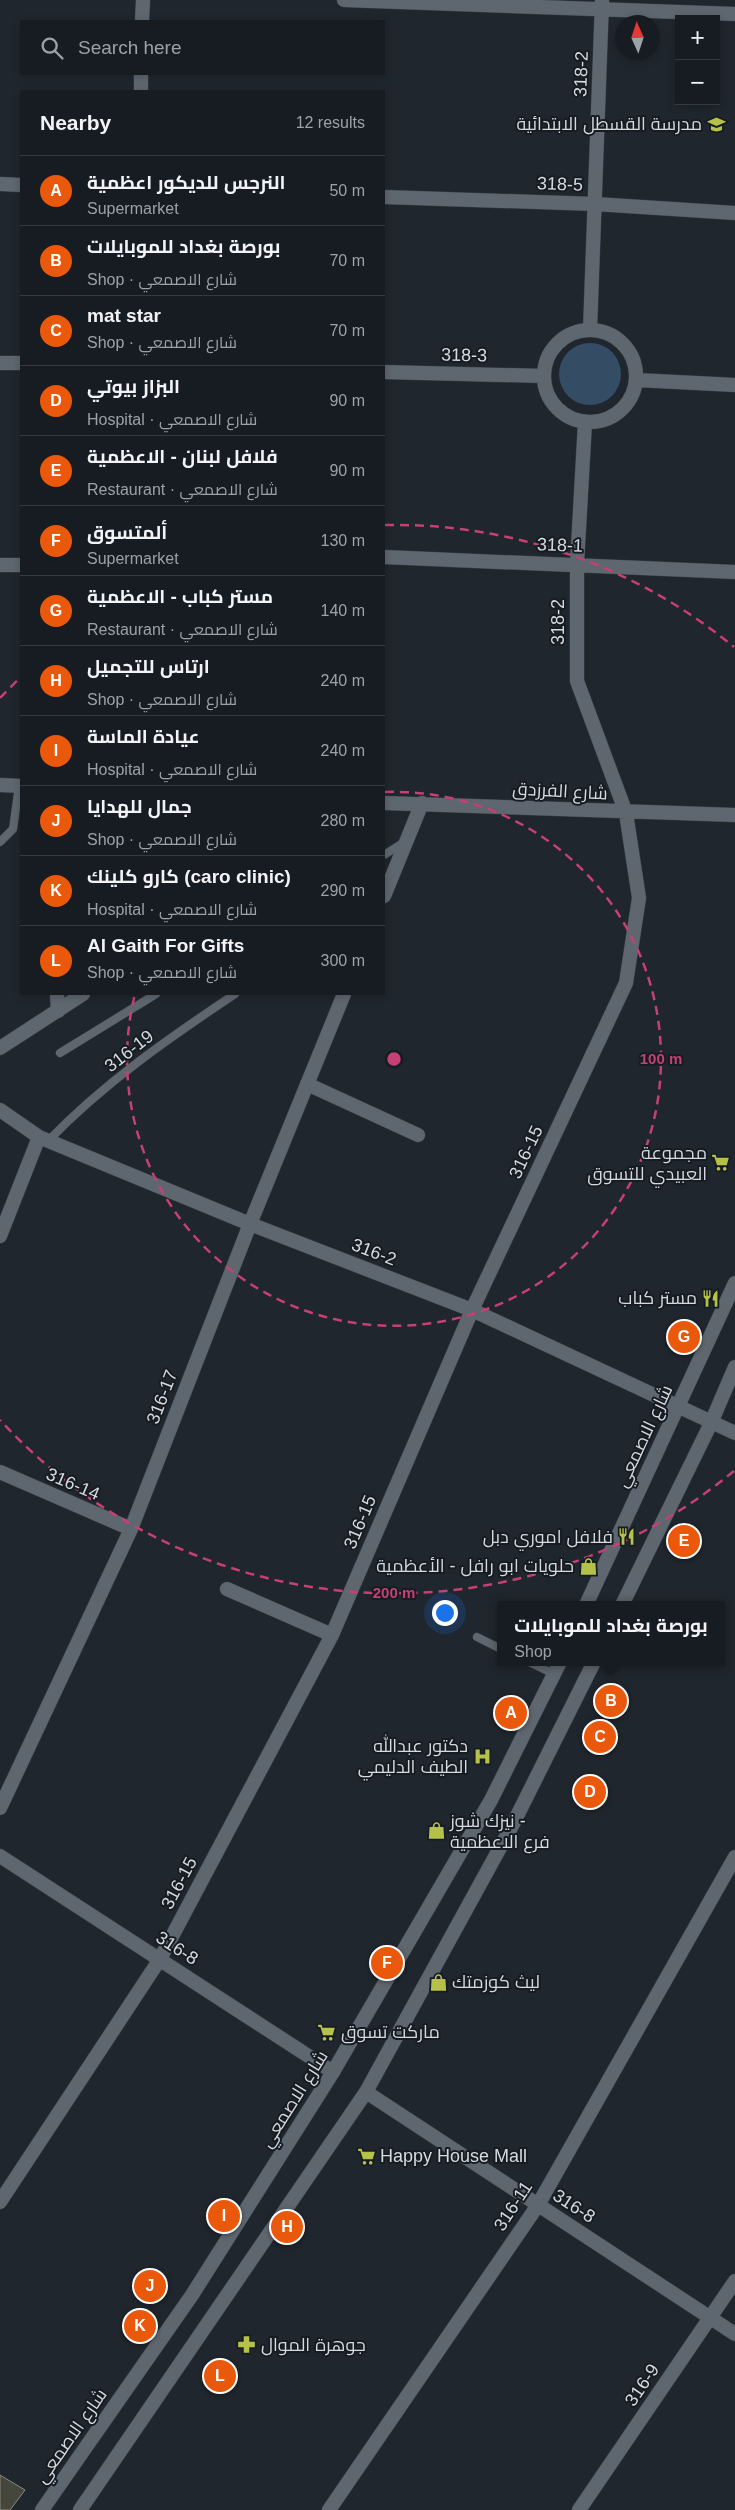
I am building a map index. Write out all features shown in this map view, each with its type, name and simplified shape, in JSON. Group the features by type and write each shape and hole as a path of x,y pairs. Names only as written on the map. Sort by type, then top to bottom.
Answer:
{"street":[{"path":"142,20 143,0"},
{"path":"344,0 602,5 735,14"},
{"name":"318-2","path":"590,330 602,5"},
{"path":"141,75 141,90"},
{"path":"0,184 20,185"},
{"name":"318-5","path":"385,197 595,204 735,213"},
{"path":"590,330 605,332 619,340 629,351 635,365 637,380 633,394 625,407 614,416 600,422 585,422 572,419 560,412 548,396 543,376 546,361 552,349 563,339 576,332 590,330"},
{"path":"0,363 20,363"},
{"name":"318-3","path":"385,372 543,376"},
{"path":"637,380 735,385"},
{"name":"318-2","path":"585,422 577,564 577,681 626,813"},
{"name":"318-1","path":"385,557 735,572"},
{"path":"0,565 20,565"},
{"path":"0,785 20,786"},
{"name":"شارع الفرزدق","path":"385,803 422,803 626,813 735,815"},
{"path":"385,894 422,803"},
{"name":"316-15","path":"0,2202 160,1959 332,1635 472,1310 626,983 639,898 626,813"},
{"path":"57,995 58,1011"},
{"path":"0,1048 82,995"},
{"name":"316-17","path":"0,1808 131,1529 250,1224 344,995"},
{"path":"307,1084 418,1135"},
{"name":"316-2","path":"0,1110 44,1139 250,1224 472,1310 711,1423 735,1432"},
{"path":"0,1236 44,1139"},
{"name":"شارع الاصمعي","path":"588,1601 735,1283"},
{"path":"624,1601 711,1423 735,1367"},
{"name":"316-14","path":"0,1472 131,1529"},
{"path":"227,1589 332,1635"},
{"path":"80,2510 366,2092 513,1824 592,1666"},
{"name":"شارع الاصمعي","path":"42,2510 192,2295 333,2072 491,1800 557,1668"},
{"name":"316-8","path":"0,1856 333,2072"},
{"name":"316-11","path":"329,2510 538,2204 735,1857"},
{"name":"316-8","path":"366,2092 735,2334"},
{"name":"316-9","path":"579,2510 735,2280"}],"lane":[{"path":"0,842 13,829 20,786"},
{"path":"385,854 406,841"},
{"path":"60,1052 154,995"},
{"name":"316-19","path":"44,1139 166,1040 234,995"},
{"path":"477,1638 497,1647"}],"shaded area":[{"path":"590,343 602,346 612,352 618,362 621,374 618,386 612,396 602,402 590,405 578,402 568,396 562,386 559,374 562,362 568,352 578,346"}],"building":[{"path":"0,2475 25,2490 10,2510 0,2510"}],"place":[{"name":"مدرسة القسطل الابتدائية","path":"716,124"},
{"name":"مجموعة العبيدي للتسوق","path":"721,1163"},
{"name":"مستر كباب","path":"711,1298"},
{"name":"مستر كباب - الاعظمية","path":"684,1337"},
{"name":"فلافل اموري دبل","path":"627,1537"},
{"name":"فلافل لبنان - الاعظمية","path":"684,1541"},
{"name":"حلويات ابو رافل - الأعظمية","path":"588,1566"},
{"name":"بورصة بغداد للموبايلات","path":"611,1701"},
{"name":"النرجس للديكور اعظمية","path":"511,1713"},
{"name":"mat star","path":"600,1737"},
{"name":"دكتور عبدالله الطيف الدليمي","path":"482,1756"},
{"name":"البزاز بيوتي","path":"590,1792"},
{"name":"نيزك شوز - فرع الاعظمية","path":"436,1831"},
{"name":"ألمتسوق","path":"387,1963"},
{"name":"ليث كوزمتك","path":"438,1982"},
{"name":"ماركت تسوق","path":"327,2032"},
{"name":"Happy House Mall","path":"366,2156"},
{"name":"عيادة الماسة","path":"224,2216"},
{"name":"ارتاس للتجميل","path":"287,2227"},
{"name":"جمال للهدايا","path":"150,2286"},
{"name":"كارو كلينك (caro clinic)","path":"140,2326"},
{"name":"جوهرة الموال","path":"247,2345"},
{"name":"Al Gaith For Gifts","path":"220,2376"}]}
